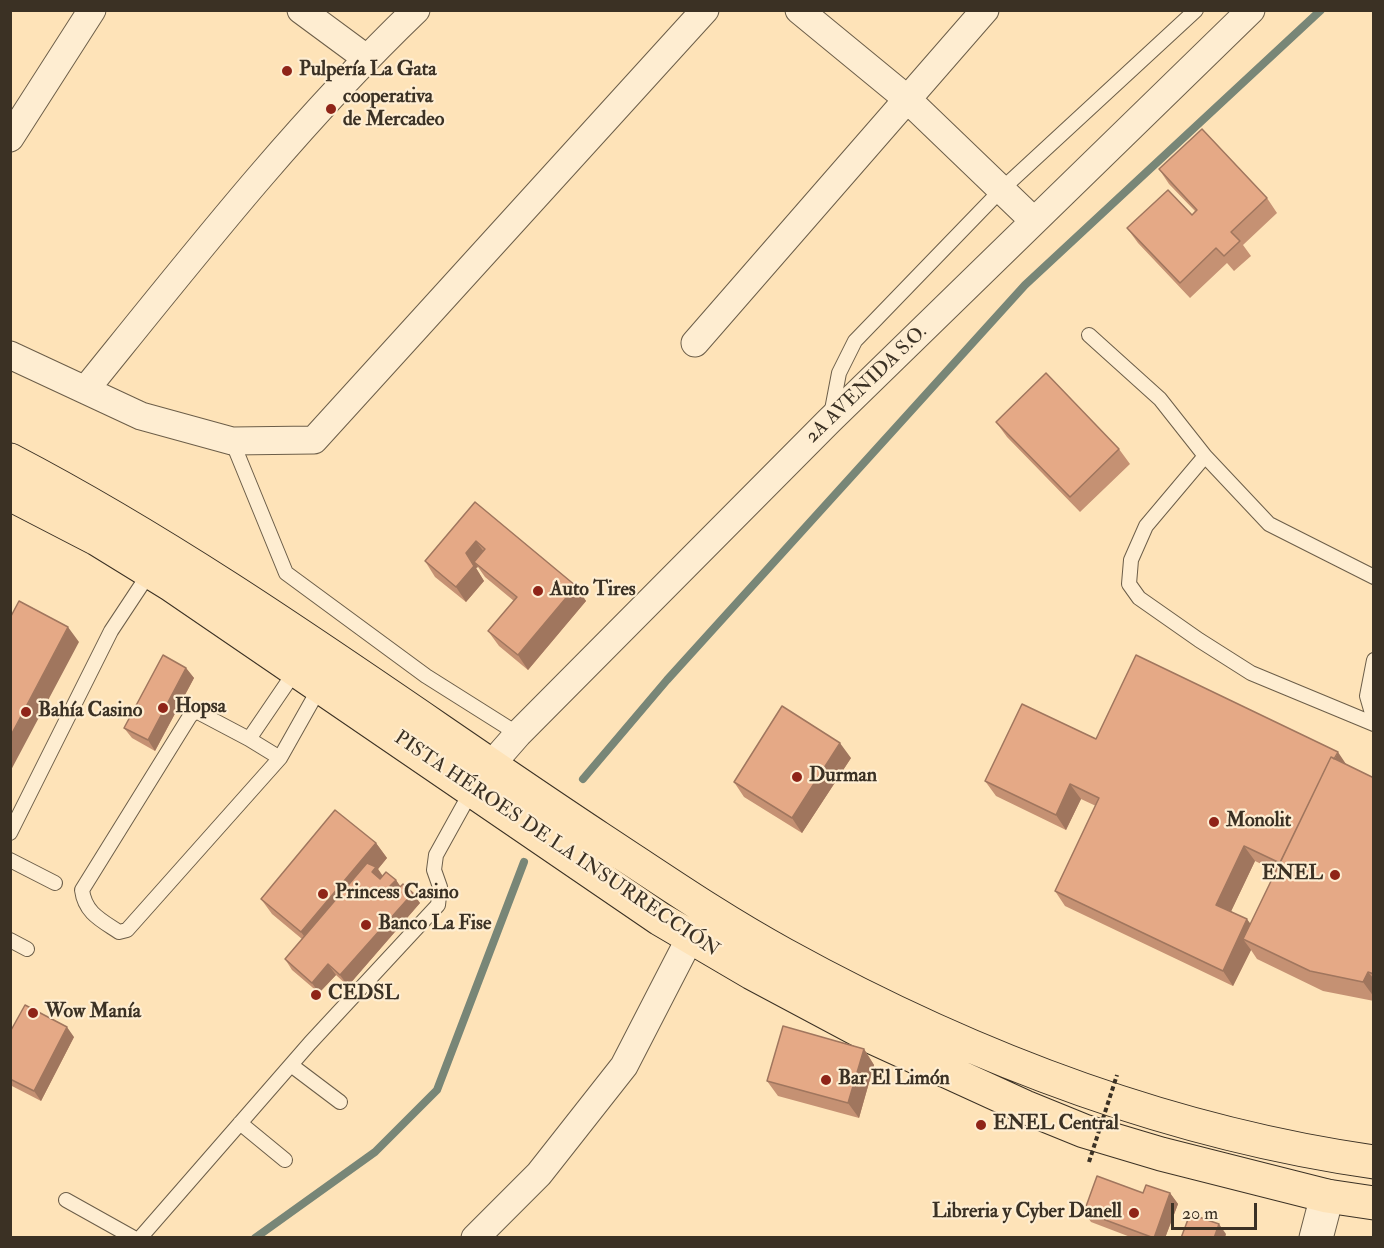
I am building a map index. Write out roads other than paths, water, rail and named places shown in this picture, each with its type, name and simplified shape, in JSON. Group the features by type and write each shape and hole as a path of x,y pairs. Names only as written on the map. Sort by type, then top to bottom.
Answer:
{"main road":[{"name":"PISTA HÉROES DE LA INSURRECCIÓN","path":"10,460 104,510 299,636 660,919 752,973 872,1037 1025,1107 1084,1131 1161,1154 1327,1196 1374,1203"},
{"name":"PISTA HÉROES DE LA INSURRECCIÓN","path":"10,494 97,539 308,678 782,954 896,1012 1010,1064 1136,1109 1189,1125 1333,1156 1374,1162"}],"street":[{"path":"10,138 92,10"},
{"path":"301,10 366,58"},
{"path":"86,389 214,231 366,58 416,10"},
{"path":"10,355 141,416 232,441 314,440 705,10"},
{"path":"799,10 906,98 1034,221"},
{"path":"695,343 985,10"},
{"name":"2A AVENIDA S.O.","path":"481,778 518,734 829,421 1251,10"},
{"path":"476,1238 539,1174 624,1066 691,936"},
{"path":"1316,1238 1327,1196"}],"lane":[{"path":"829,421 839,373 855,341 1001,190 1196,10"},
{"path":"1089,335 1160,399 1205,456 1269,525 1374,577"},
{"path":"232,441 286,573 426,676 518,734"},
{"path":"1205,456 1146,526 1131,560 1129,584 1139,597 1199,640 1251,673 1374,722"},
{"path":"10,833 111,631 150,572"},
{"path":"1374,660 1367,696 1374,722"},
{"path":"249,739 308,678"},
{"path":"280,758 196,711 190,716 82,890 84,903 92,915 119,932 127,930 280,758 308,678"},
{"path":"140,1238 291,1065 438,904 440,887 434,870 436,855 481,778"},
{"path":"10,860 55,883"},
{"path":"10,940 27,949"},
{"path":"291,1065 340,1102"},
{"path":"240,1123 285,1160"},
{"path":"66,1200 135,1238"}],"waterway":[{"path":"583,779 667,680 1025,285 1321,10"},
{"path":"255,1238 375,1152 437,1090 524,862"}],"place":[{"name":"Pulpería La Gata","path":"287,71"},
{"name":"cooperativa de Mercadeo","path":"331,109"},
{"name":"Auto Tires","path":"538,591"},
{"name":"Hopsa","path":"163,708"},
{"name":"Bahía Casino","path":"26,712"},
{"name":"Durman","path":"797,777"},
{"name":"Monolit","path":"1214,822"},
{"name":"ENEL","path":"1335,875"},
{"name":"Princess Casino","path":"323,894"},
{"name":"Banco La Fise","path":"366,925"},
{"name":"CEDSL","path":"316,995"},
{"name":"Wow Manía","path":"33,1013"},
{"name":"Bar El Limón","path":"826,1080"},
{"name":"ENEL Central","path":"981,1125"},
{"name":"Libreria y Cyber Danell","path":"1134,1213"}]}
